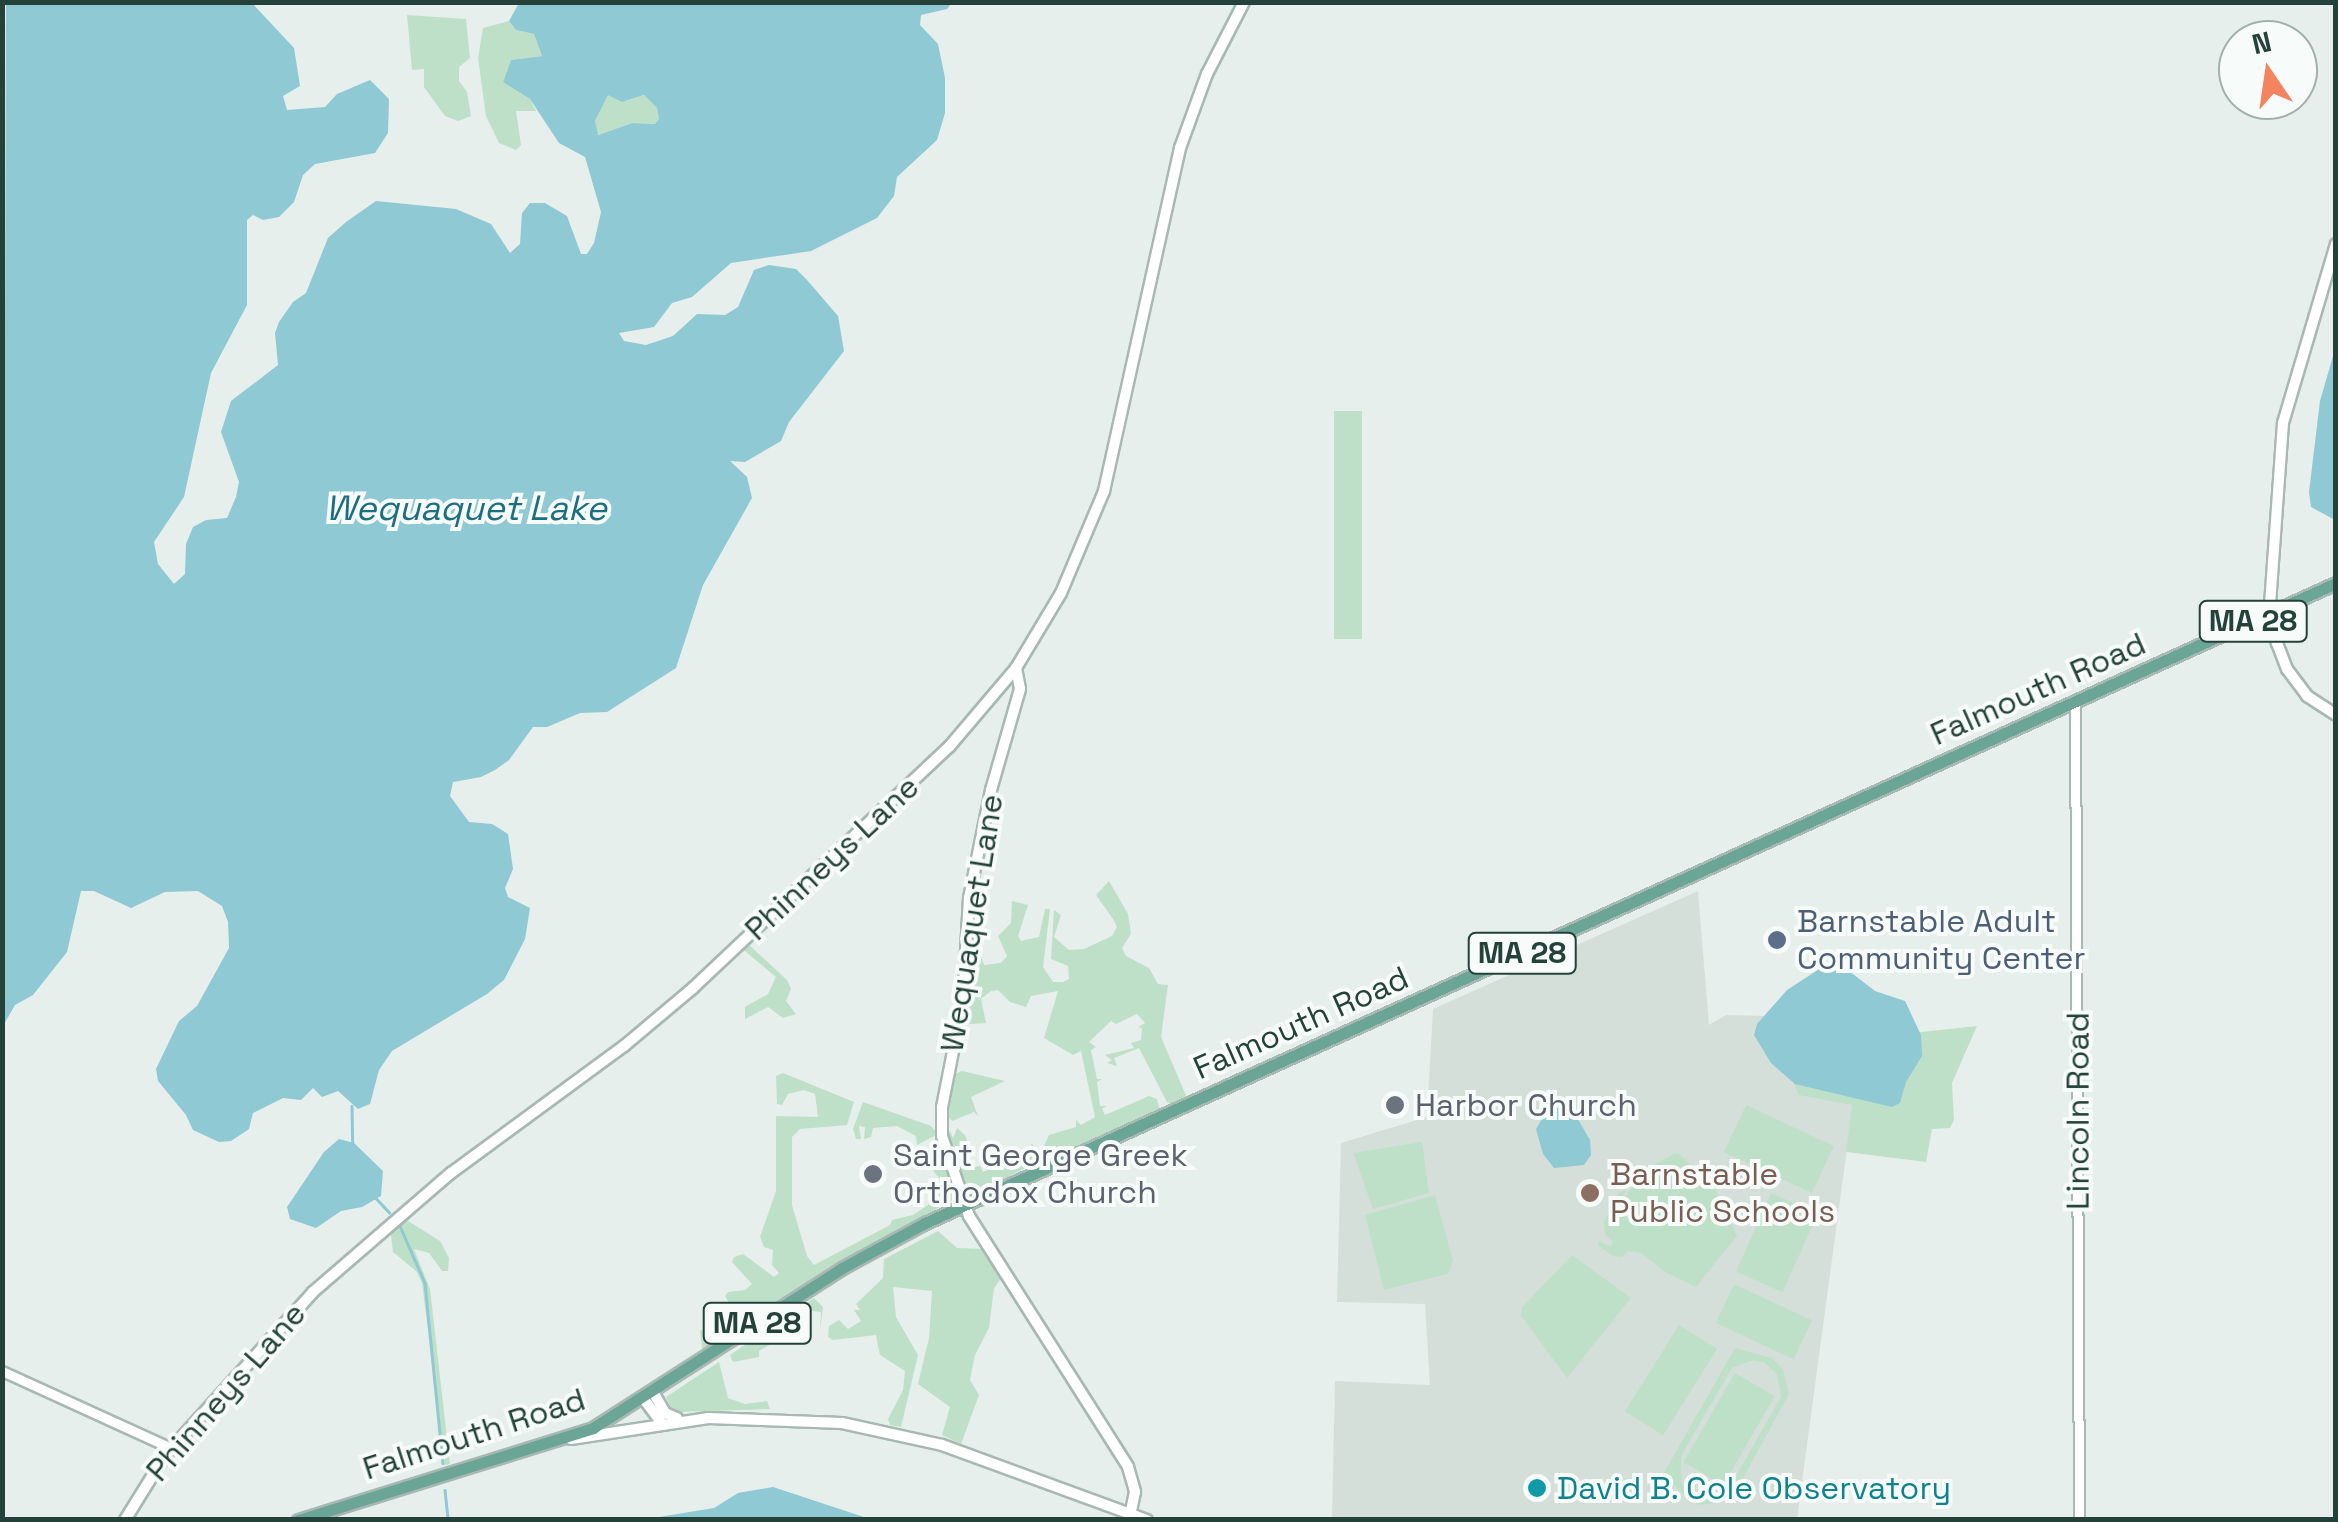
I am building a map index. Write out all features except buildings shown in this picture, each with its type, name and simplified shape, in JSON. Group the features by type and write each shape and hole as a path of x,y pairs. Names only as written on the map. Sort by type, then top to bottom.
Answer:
{"main road":[{"name":"Phinneys Lane","path":"125,1520 171,1448 312,1292 462,1164 624,1046 694,988 942,754 1016,668 1061,593 1104,490 1176,159 1207,74 1244,2"},
{"path":"2336,244 2283,423 2271,612 2276,643 2294,681 2307,696 2336,715"},
{"name":"Falmouth Road","path":"298,1520 556,1443 593,1428 842,1268 965,1204 2336,583"},
{"name":"Wequaquet Lane","path":"965,1204 941,1122 963,1001 968,898 996,771 1019,696 1016,668"},
{"path":"965,1204 1128,1467 1135,1492 1130,1516"},
{"path":"648,1395 666,1414 688,1419"},
{"path":"648,1395 662,1423"},
{"path":"556,1443 688,1419 814,1420 903,1435 1146,1520"}],"street":[{"name":"Lincoln Road","path":"2075,702 2079,1520"},
{"path":"2,1371 171,1448"}],"shaded area":[{"name":"Barnstable Public Schools","path":"1698,891 1709,1025 1726,1015 1765,1016 1853,1104 1797,1519 1332,1520 1335,1381 1430,1385 1425,1304 1337,1302 1341,1143 1427,1117 1433,1009"}],"green space":[{"path":"407,15 466,19 470,58 459,67 459,81 467,92 471,116 458,121 445,116 424,87 424,69 412,70"},
{"path":"509,21 516,30 534,34 542,56 511,60 503,82 530,99 536,111 516,111 521,145 516,150 499,143 486,116 478,58 483,28"},
{"path":"608,94 626,101 644,95 657,108 659,119 656,124 632,123 597,135 595,121"},
{"path":"1334,411 1362,411 1362,639 1334,639"},
{"path":"1109,881 1128,914 1131,934 1122,948 1126,956 1149,968 1158,984 1168,985 1161,1037 1187,1098 1176,1106 1167,1102 1139,1048 1114,1058 1117,1066 1107,1063 1112,1060 1105,1055 1134,1048 1131,1043 1141,1040 1142,1028 1138,1027 1145,1023 1137,1014 1116,1024 1111,1021 1089,1042 1096,1047 1091,1050 1097,1079 1102,1079 1097,1082 1100,1106 1107,1106 1102,1109 1105,1115 1149,1096 1157,1099 1160,1111 1053,1157 1044,1146 1049,1135 1076,1127 1076,1120 1081,1125 1095,1117 1081,1051 1073,1055 1044,1038 1058,991 1031,996 1026,1007 1010,1002 998,990 991,991 981,999 986,1023 968,1024 963,1019 966,949 979,951 984,965 1001,963 1007,956 998,936 1011,923 1012,901 1028,905 1018,936 1021,941 1039,937 1045,909 1050,909 1043,967 1053,982 1063,982 1069,979 1068,966 1051,959 1054,910 1061,915 1054,937 1069,950 1084,949 1112,936 1117,927 1096,895"},
{"path":"746,942 787,980 791,989 786,1001 796,1014 783,1018 768,1007 745,1019 745,1007 768,994 776,977 740,947"},
{"path":"1765,1017 1903,1034 1977,1026 1952,1083 1954,1120 1950,1128 1932,1129 1926,1162 1846,1152 1852,1105 1799,1095"},
{"path":"962,1071 1005,1081 971,1097 978,1116 974,1112 952,1121 945,1113 952,1075"},
{"path":"783,1073 854,1102 847,1125 800,1129 792,1137 792,1205 807,1256 814,1265 890,1225 892,1220 913,1215 928,1205 942,1182 921,1155 934,1146 943,1151 955,1199 862,1249 706,1350 702,1348 700,1330 710,1332 737,1318 725,1296 752,1284 732,1262 734,1257 743,1254 774,1277 779,1273 772,1265 773,1250 764,1247 760,1237 776,1191 776,1116 818,1117 815,1094 804,1090 788,1094 782,1105 777,1104 776,1076"},
{"path":"863,1102 931,1126 938,1134 917,1145 916,1136 897,1126 873,1128 871,1137 864,1139 865,1127 859,1126 861,1139 856,1139 853,1129"},
{"path":"1746,1105 1834,1146 1812,1193 1724,1152"},
{"path":"957,1128 965,1135 968,1143 964,1146 974,1167 980,1166 983,1172 1000,1164 998,1173 1001,1163 1029,1151 1032,1143 1040,1160 983,1191 970,1189 970,1182 967,1188 946,1137 950,1131 953,1138"},
{"path":"1422,1142 1429,1193 1373,1209 1353,1153"},
{"path":"1677,1152 1715,1188 1737,1236 1696,1287 1665,1272 1641,1253 1611,1255 1598,1245 1599,1241 1610,1246 1613,1242 1605,1235 1604,1222 1618,1194 1627,1188 1622,1200 1648,1168"},
{"path":"1771,1193 1818,1214 1783,1292 1736,1272"},
{"path":"1435,1195 1453,1261 1448,1274 1384,1290 1365,1215"},
{"path":"405,1219 440,1241 449,1258 448,1271 442,1271 429,1253 414,1249 430,1289 450,1464 445,1465 422,1283 417,1272 393,1252 391,1235"},
{"path":"938,1231 957,1248 985,1249 1002,1277 994,1288 989,1328 975,1355 970,1380 979,1395 961,1444 942,1435 950,1407 918,1384 929,1338 932,1291 893,1287 896,1317 918,1355 901,1427 890,1425 888,1419 903,1390 905,1371 880,1355 876,1335 833,1340 828,1337 829,1326 839,1320 848,1329 861,1321 854,1310 860,1310 856,1304 883,1278 884,1259"},
{"path":"1572,1255 1631,1298 1567,1378 1521,1316 1522,1307"},
{"path":"1734,1284 1812,1320 1794,1359 1716,1323"},
{"path":"814,1298 823,1307 820,1330 821,1312 805,1310 802,1328 787,1331 779,1344 774,1342 759,1351 759,1357 733,1362 730,1355"},
{"path":"1679,1325 1717,1349 1663,1435 1625,1412"},
{"path":"1735,1348 1772,1358 1783,1370 1789,1394 1736,1491 1723,1502 1698,1505 1662,1476","holes":["1753,1360 1765,1363 1777,1374 1781,1397 1728,1490 1714,1498 1700,1498 1682,1484 1681,1456 1732,1368"]},
{"path":"719,1362 728,1398 745,1404 767,1401 770,1409 680,1412 671,1408 666,1397"},
{"path":"1735,1373 1775,1396 1723,1485 1684,1462"}],"water":[{"name":"Wequaquet Lake","path":"6,2 252,3 294,48 300,86 283,96 287,110 325,107 337,94 370,80 389,99 388,133 375,153 315,164 303,175 294,202 279,217 263,220 253,215 247,220 247,305 211,373 184,497 154,542 158,564 174,584 185,574 186,544 193,527 206,520 227,518 236,497 239,482 221,432 231,401 278,365 275,333 279,322 293,302 306,293 328,238 346,222 376,201 456,209 491,224 510,253 520,244 522,213 530,203 545,203 567,216 581,254 587,254 594,243 601,212 585,157 559,143 530,99 503,82 511,60 542,56 534,34 516,30 509,21 519,3 952,3 947,9 921,15 920,25 938,44 945,78 945,113 937,140 897,177 894,196 877,218 811,251 731,263 692,297 672,303 654,327 619,333 624,341 646,345 673,336 697,314 725,315 738,307 754,270 769,265 796,269 807,280 838,316 844,351 789,422 781,441 745,462 730,461 747,477 752,498 703,585 676,668 607,712 580,713 547,727 533,727 509,760 495,770 453,782 450,796 469,822 492,824 508,834 513,869 505,888 508,897 530,908 525,939 504,980 392,1051 379,1070 370,1104 358,1109 338,1091 322,1097 313,1088 301,1100 283,1098 253,1113 249,1129 231,1141 219,1142 193,1130 186,1115 158,1081 156,1069 179,1021 197,1006 229,948 228,922 222,906 198,891 165,892 131,908 94,891 81,891 67,952 33,995 15,1005 3,1026","holes":["608,95 622,102 644,95 657,108 659,119 655,124 632,123 598,135 595,121"]},
{"path":"2335,349 2335,520 2311,507 2309,492 2320,401"},
{"path":"1830,962 1840,964 1875,991 1905,1001 1921,1035 1922,1056 1906,1082 1900,1103 1892,1107 1795,1084 1771,1063 1754,1035 1757,1024 1787,990"},
{"path":"1558,1108 1576,1116 1590,1140 1591,1155 1584,1165 1554,1168 1543,1154 1536,1129 1546,1112"},
{"path":"339,1139 354,1143 383,1171 381,1196 362,1207 341,1211 316,1228 290,1219 287,1207 324,1152"},
{"path":"773,1487 870,1519 647,1519 714,1508 738,1493"}],"waterway":[{"path":"352,1106 353,1145"},
{"path":"375,1197 389,1212"},
{"path":"400,1226 425,1283 443,1463"},
{"path":"445,1490 448,1520"}],"place":[{"name":"Barnstable Adult Community Center","path":"1777,940"},
{"name":"Harbor Church","path":"1395,1105"},
{"name":"Saint George Greek Orthodox Church","path":"873,1174"},
{"name":"Barnstable Public Schools","path":"1590,1193"},
{"name":"David B. Cole Observatory","path":"1537,1488"}]}
